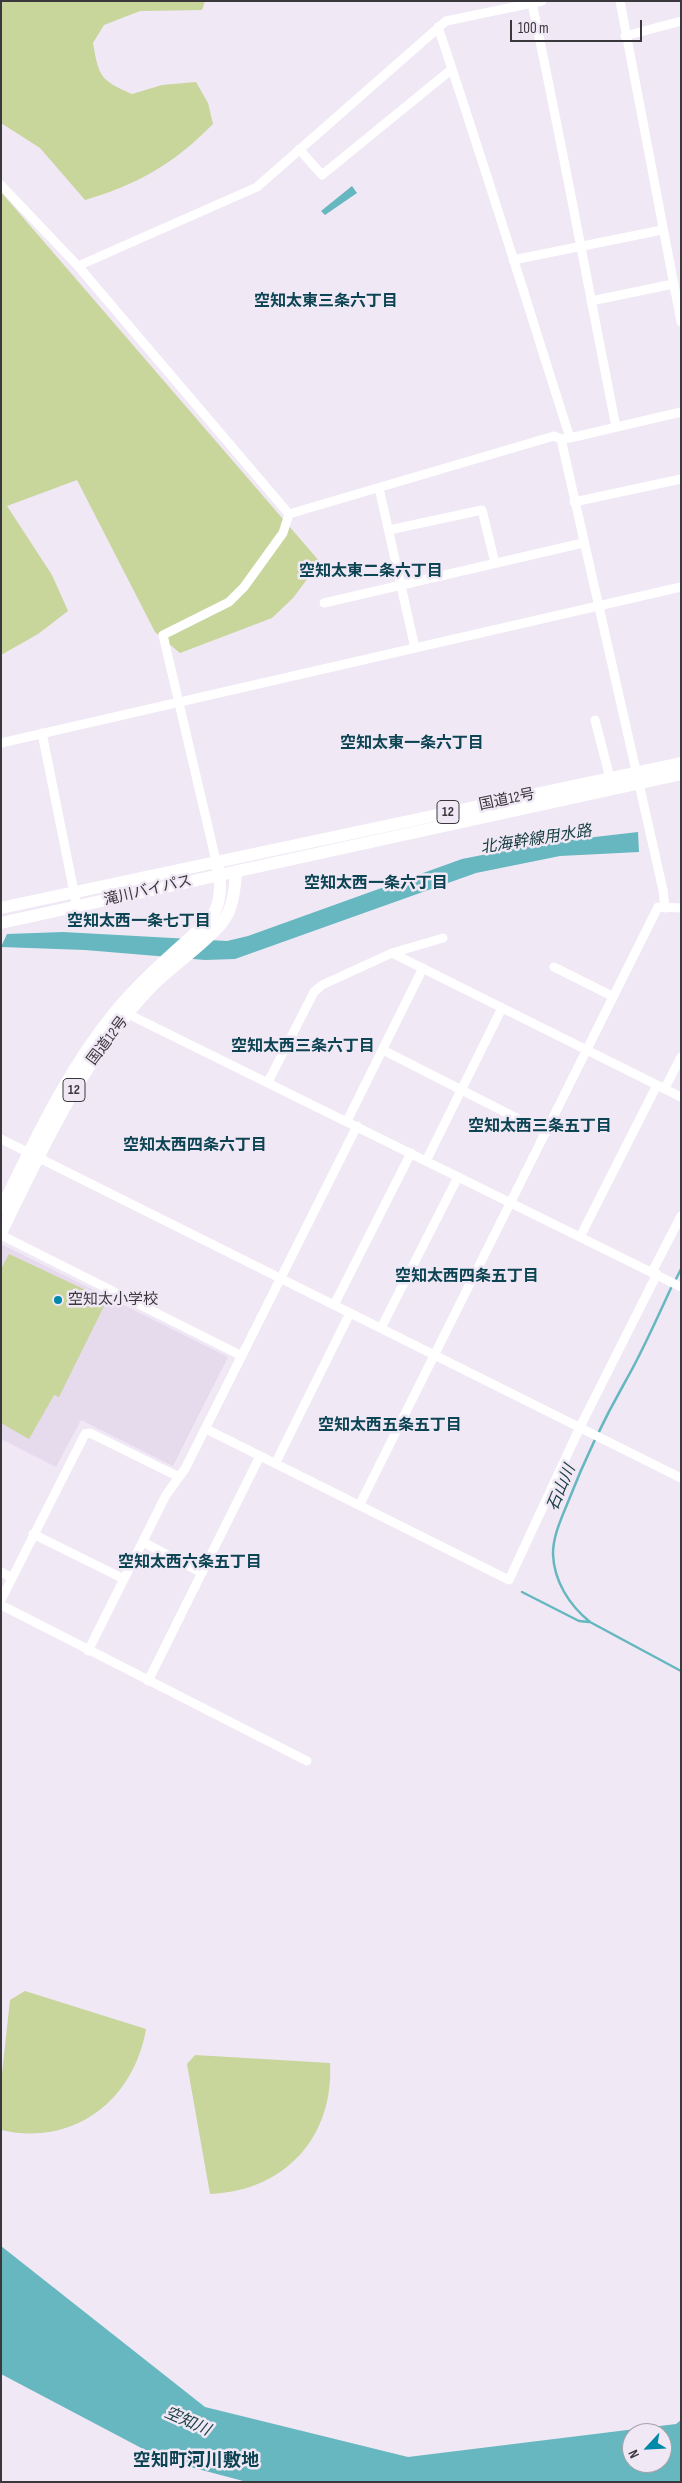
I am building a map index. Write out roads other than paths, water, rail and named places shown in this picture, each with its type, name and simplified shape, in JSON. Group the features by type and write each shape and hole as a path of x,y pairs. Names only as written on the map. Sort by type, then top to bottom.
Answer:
{"highway":[{"name":"国道12号","path":"1,1234 33,1155 73,1072 116,1012 207,930 222,924 229,910 236,887 236,871 639,778 681,763"},
{"name":"国道12号","path":"207,930 216,910 220,892 216,861 610,778 639,778 681,774"},
{"path":"216,861 236,871"},
{"name":"滝川バイパス","path":"1,908 216,861"},
{"name":"滝川バイパス","path":"1,924 236,871"},
{"name":"国道12号","path":"1,1209 82,1076 128,1014 168,965"}],"street":[{"path":"78,266 257,187 432,34 438,26 446,21 542,1"},
{"path":"620,1 625,36 681,322"},
{"path":"532,3 567,167 580,246 616,427"},
{"path":"625,36 681,21"},
{"path":"438,26 491,184 565,438 574,502 639,778 664,890 665,908"},
{"path":"299,149 322,175 452,69"},
{"path":"1,185 78,266 289,514"},
{"path":"513,260 662,230"},
{"path":"591,301 674,284"},
{"path":"289,514 554,436 565,438 681,412"},
{"path":"574,502 681,479"},
{"path":"379,488 415,648"},
{"path":"389,530 482,510 495,563"},
{"path":"216,861 163,636 229,602 244,587 283,533 289,514"},
{"path":"324,603 583,543"},
{"path":"1,743 681,587"},
{"path":"595,720 610,778"},
{"path":"42,733 77,907"},
{"path":"360,1504 658,907 681,908"},
{"path":"268,1082 314,992 322,985 392,953 443,938"},
{"path":"392,953 681,1096"},
{"path":"554,966 612,996"},
{"path":"347,1121 423,968"},
{"path":"426,1161 502,1008"},
{"path":"128,1014 681,1287"},
{"path":"382,1050 546,1133"},
{"path":"580,1237 661,1087 681,1057"},
{"path":"88,1651 166,1495 185,1469 206,1429 357,1126"},
{"path":"1,1139 681,1478"},
{"path":"334,1305 411,1153"},
{"path":"381,1328 458,1177"},
{"path":"206,1429 276,1462 509,1580 681,1216"},
{"path":"1,1234 242,1356"},
{"path":"276,1462 350,1313"},
{"path":"1,1600 85,1434 90,1433 178,1477"},
{"path":"148,1682 260,1456"},
{"path":"34,1534 124,1580"},
{"path":"142,1542 202,1573"},
{"path":"1,1572 12,1578"},
{"path":"1,1606 307,1761"}],"water":[{"path":"352,186 357,193 325,215 321,211"},
{"path":"638,832 639,852 560,856 476,873 235,959 205,960 85,950 1,947 7,934 63,932 227,941 248,936 462,859 543,843"},
{"name":"空知川","path":"1,2246 205,2407 408,2457 622,2431 622,2473 672,2473 672,2424 681,2420 681,2482 247,2482 164,2460 1,2374"}],"waterway":[{"name":"石山川","path":"675,1281 681,1269"},
{"name":"石山川","path":"672,1286 644,1346 587,1456 558,1528 553,1554 556,1574 564,1592 582,1615 590,1622 681,1671"},
{"path":"522,1592 579,1621 589,1622"}],"place":[{"name":"空知太小学校","path":"58,1300"}],"district":[{"name":"空知太東三条六丁目","path":"326,302"},
{"name":"空知太東二条六丁目","path":"371,572"},
{"name":"空知太東一条六丁目","path":"412,744"},
{"name":"空知太西一条六丁目","path":"376,884"},
{"name":"空知太西一条七丁目","path":"139,922"},
{"name":"空知太西三条六丁目","path":"303,1047"},
{"name":"空知太西三条五丁目","path":"540,1127"},
{"name":"空知太西四条六丁目","path":"195,1146"},
{"name":"空知太西四条五丁目","path":"467,1277"},
{"name":"空知太西五条五丁目","path":"390,1426"},
{"name":"空知太西六条五丁目","path":"190,1563"},
{"name":"空知町河川敷地","path":"196,2461"}],"water label":[{"name":"北海幹線用水路","path":"536,840"}]}
